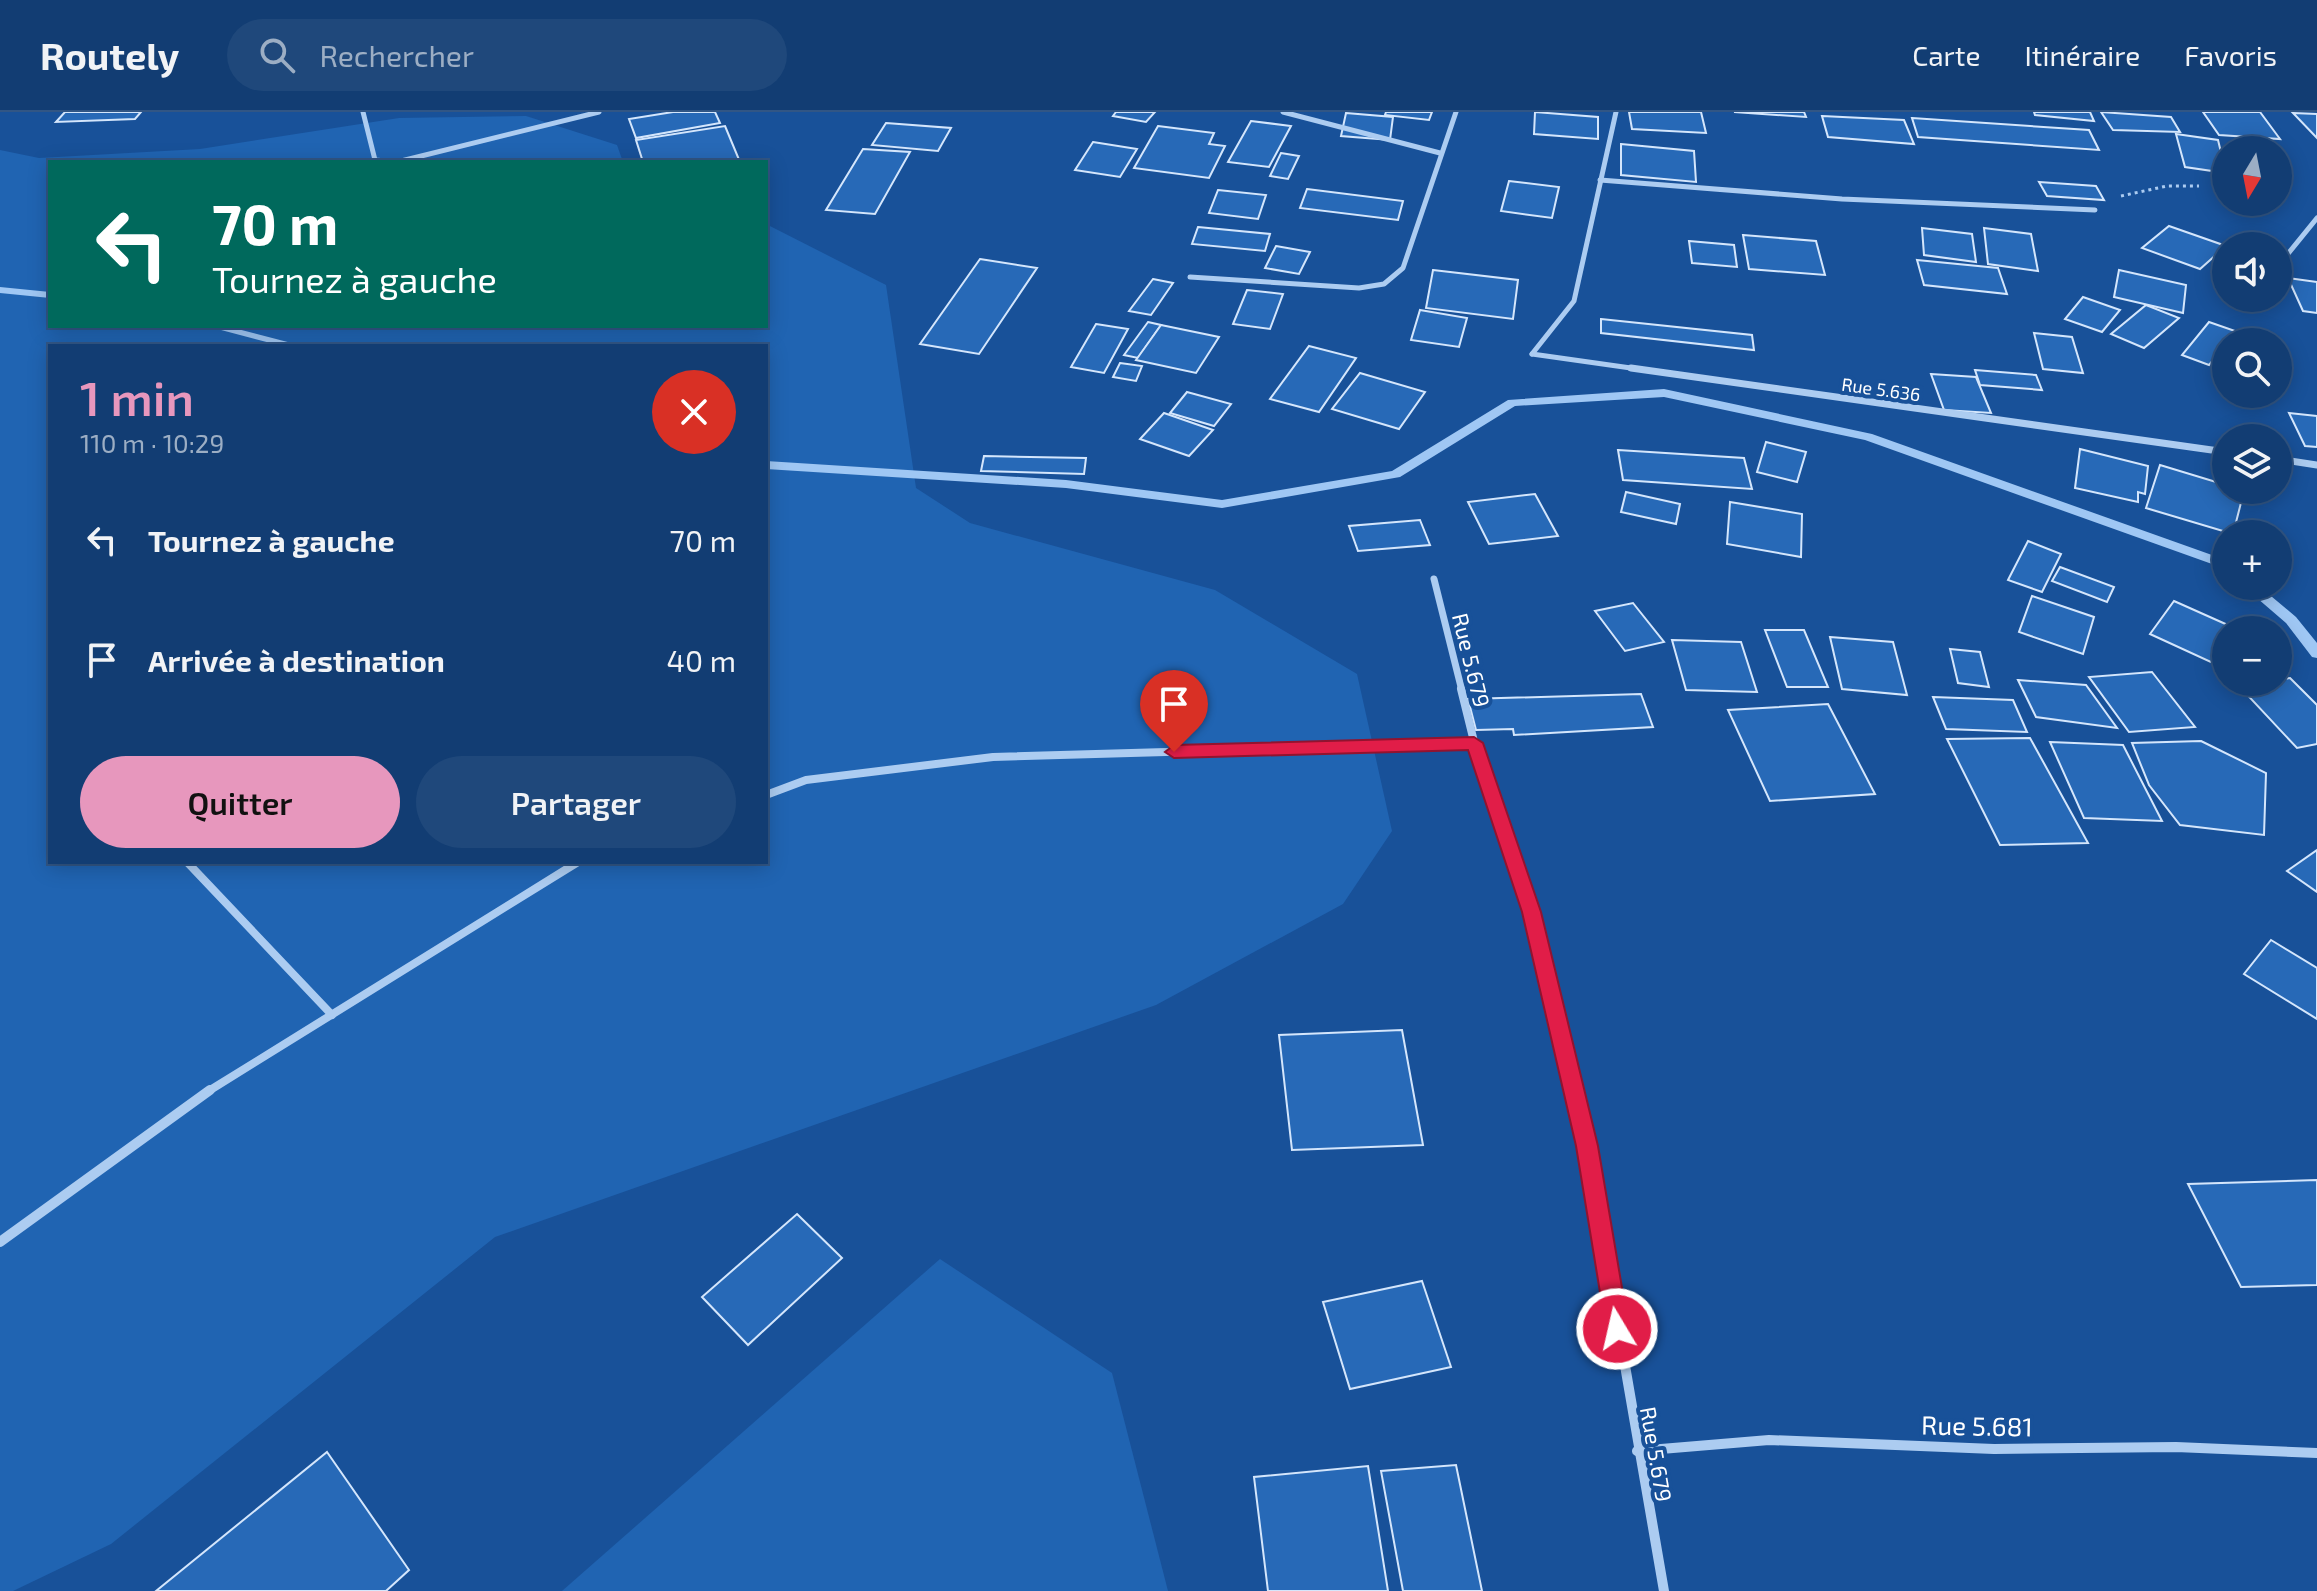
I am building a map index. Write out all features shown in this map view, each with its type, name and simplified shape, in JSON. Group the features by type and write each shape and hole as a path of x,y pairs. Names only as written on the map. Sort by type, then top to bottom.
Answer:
{"street":[{"path":"363,112 375,160"},
{"path":"405,160 599,112"},
{"path":"1283,112 1440,153"},
{"path":"1190,277 1321,288 1384,284 1403,268 1456,112"},
{"path":"1616,112 1600,180 1842,199 2095,210"},
{"name":"Rue 5.636","path":"1600,180 1574,301 1532,354 2212,450"},
{"path":"2292,249 2317,218"},
{"path":"2292,461 2317,465"},
{"name":"Rue 5.679","path":"1434,579 1474,743 1532,912 1584,1131 1637,1451 1664,1591"},
{"path":"768,794 806,780 993,757 1474,743"},
{"path":"189,864 332,1015"},
{"path":"0,1242 201,1095 575,864"},
{"name":"Rue 5.681","path":"1637,1451 1769,1440 1994,1449 2176,1447 2317,1453"}],"path":[{"path":"2095,210 2144,189 2199,186"}],"shaded area":[{"path":"526,116 617,145 622,160 48,160 48,328 768,328 768,225 886,285 916,488 970,523 1215,590 1357,674 1392,831 1343,904 1156,1005 495,1237 111,1544 13,1591 0,1591 0,150 39,158 200,149 399,118"},
{"path":"940,1259 1112,1373 1168,1591 562,1591"}],"building":[{"path":"65,112 141,112 135,119 56,122"},
{"path":"673,112 715,112 720,123 636,138 629,119"},
{"path":"1116,112 1155,112 1146,122 1113,116"},
{"path":"1386,112 1432,112 1429,120 1385,115"},
{"path":"1535,112 1598,117 1598,139 1534,134"},
{"path":"1629,112 1701,112 1706,133 1632,129"},
{"path":"1734,112 1804,112 1806,117"},
{"path":"2034,112 2090,112 2094,121 2035,115"},
{"path":"2101,112 2171,117 2180,132 2113,130"},
{"path":"2203,112 2260,112 2278,136 2234,136 2219,135"},
{"path":"1346,113 1393,117 1390,140 1341,136"},
{"path":"2293,113 2317,114 2317,138"},
{"path":"1822,116 1904,120 1914,144 1828,137"},
{"path":"1912,118 2089,130 2099,150 1918,137"},
{"path":"1251,121 1291,126 1269,167 1228,162"},
{"path":"886,123 951,128 938,151 872,145"},
{"path":"725,126 739,160 642,160 636,140"},
{"path":"1158,126 1214,133 1209,144 1225,146 1209,178 1134,168"},
{"path":"2176,134 2212,139 2212,171 2185,167"},
{"path":"1093,142 1137,149 1120,177 1075,170"},
{"path":"1621,144 1694,151 1696,182 1621,175"},
{"path":"863,149 910,152 875,214 826,210"},
{"path":"1281,153 1299,156 1288,179 1270,176"},
{"path":"1509,181 1559,187 1552,218 1501,211"},
{"path":"2039,182 2096,186 2104,200 2047,196"},
{"path":"1307,189 1403,201 1398,220 1300,208"},
{"path":"1218,190 1266,195 1258,219 1209,213"},
{"path":"2169,226 2212,241 2212,258 2200,269 2142,248"},
{"path":"1198,227 1270,234 1265,251 1192,244"},
{"path":"1922,228 1972,234 1976,262 1924,255"},
{"path":"1984,228 2031,234 2038,271 1988,264"},
{"path":"1743,235 1816,241 1825,275 1749,269"},
{"path":"1689,241 1734,245 1737,267 1692,263"},
{"path":"1276,246 1310,252 1299,274 1265,268"},
{"path":"980,259 1037,268 979,354 920,344"},
{"path":"1917,260 1998,268 2007,294 1924,285"},
{"path":"1433,270 1518,280 1513,319 1426,308"},
{"path":"2119,270 2186,285 2183,313 2114,297"},
{"path":"1153,279 1173,283 1151,315 1129,311"},
{"path":"2292,279 2317,282 2317,313 2303,311 2292,287"},
{"path":"1247,290 1283,294 1270,329 1233,324"},
{"path":"2083,297 2120,310 2102,332 2065,319"},
{"path":"2146,305 2179,318 2144,348 2111,334"},
{"path":"1420,310 1467,318 1459,347 1411,340"},
{"path":"1601,319 1752,335 1754,350 1601,333"},
{"path":"1148,322 1161,325 1138,358 1124,355"},
{"path":"2209,322 2226,328 2212,328 2212,361 2209,365 2182,355"},
{"path":"1096,324 1128,329 1104,373 1071,367"},
{"path":"1161,325 1219,337 1196,373 1136,360"},
{"path":"2034,333 2072,337 2083,373 2043,369"},
{"path":"1309,346 1356,358 1319,412 1270,399"},
{"path":"1120,363 1142,366 1136,381 1113,377"},
{"path":"1975,370 2036,375 2042,390 1980,385"},
{"path":"1360,373 1425,392 1399,429 1332,409"},
{"path":"1931,374 1976,377 1991,413 1944,410"},
{"path":"1187,392 1231,404 1214,426 1170,413"},
{"path":"1164,413 1213,430 1189,456 1140,439"},
{"path":"2289,413 2317,416 2317,447 2305,446"},
{"path":"1766,442 1806,452 1797,482 1757,472"},
{"path":"2080,449 2148,466 2145,494 2138,492 2138,502 2075,488"},
{"path":"1618,450 1744,458 1752,489 1623,480"},
{"path":"984,456 1086,458 1084,474 981,471"},
{"path":"2160,465 2212,481 2212,504 2241,504 2237,520 2212,520 2212,528 2146,508"},
{"path":"1626,492 1680,504 1676,524 1621,512"},
{"path":"1535,494 1558,536 1489,544 1468,502"},
{"path":"1730,502 1802,514 1801,557 1727,544"},
{"path":"1420,520 1430,545 1358,551 1349,526"},
{"path":"2028,541 2061,554 2042,592 2008,580"},
{"path":"2060,567 2114,587 2107,602 2052,581"},
{"path":"2032,596 2094,617 2083,654 2019,632"},
{"path":"2174,601 2212,618 2212,663 2150,634"},
{"path":"1633,603 1664,642 1625,651 1595,611"},
{"path":"1765,630 1804,630 1828,687 1787,687"},
{"path":"1830,637 1893,642 1907,695 1842,689"},
{"path":"1672,640 1741,642 1757,692 1686,690"},
{"path":"1950,649 1980,652 1989,687 1958,683"},
{"path":"2152,672 2195,727 2129,732 2089,677"},
{"path":"2018,680 2086,685 2117,728 2036,717"},
{"path":"2292,680 2317,705 2317,744 2297,748 2248,696 2292,696"},
{"path":"1641,694 1653,727 1514,735 1513,729 1476,730 1468,699"},
{"path":"1933,697 2013,700 2027,732 1946,729"},
{"path":"1828,704 1875,794 1770,801 1728,710"},
{"path":"2030,738 2088,843 2000,845 1947,739"},
{"path":"2201,741 2266,773 2264,835 2180,825 2149,785 2132,743"},
{"path":"2050,742 2123,745 2162,821 2084,818"},
{"path":"2317,850 2317,892 2287,871"},
{"path":"2271,940 2317,968 2317,1019 2244,974"},
{"path":"1402,1030 1423,1145 1292,1150 1279,1035"},
{"path":"2317,1180 2317,1285 2241,1287 2188,1184"},
{"path":"797,1214 842,1258 748,1345 702,1297"},
{"path":"1422,1281 1451,1367 1350,1389 1323,1302"},
{"path":"327,1452 409,1570 386,1591 156,1591"},
{"path":"1456,1465 1482,1591 1403,1591 1381,1471"},
{"path":"1368,1466 1388,1591 1268,1591 1254,1477"}],"waterway":[{"path":"0,290 48,295"},
{"path":"220,328 288,344"},
{"path":"768,465 1066,484 1222,504 1396,474 1512,403 1664,393 1868,437 2212,560"},
{"path":"2267,600 2291,620 2317,653"}],"route":[{"path":"1174,752 1474,743 1483,778 1532,912 1587,1146 1617,1329"}]}
